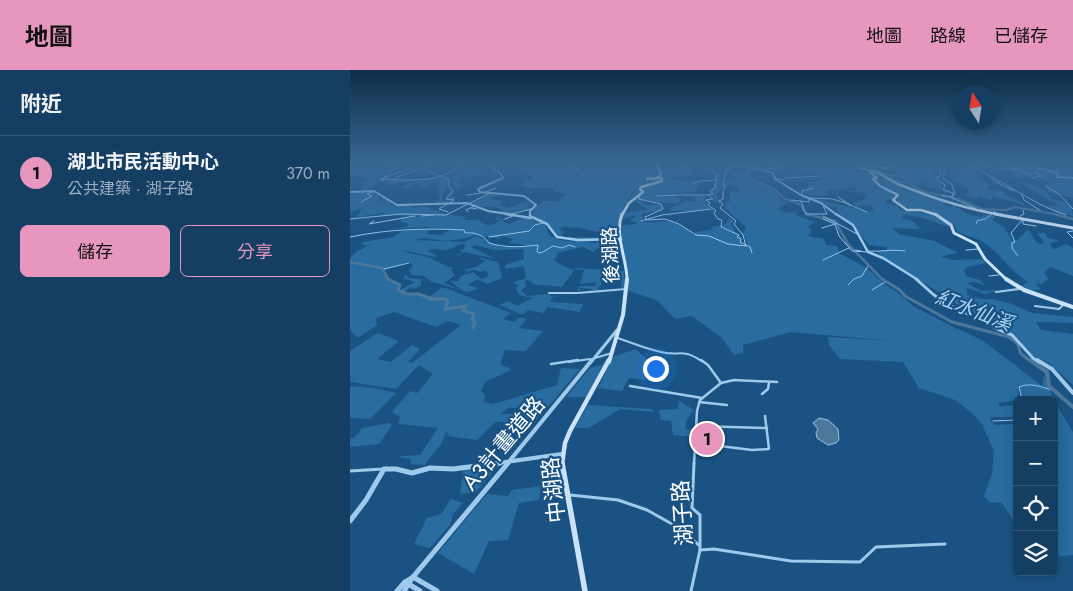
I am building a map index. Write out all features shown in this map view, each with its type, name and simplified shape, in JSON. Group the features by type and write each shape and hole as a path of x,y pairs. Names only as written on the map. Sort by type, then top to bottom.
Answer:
{"main road":[{"path":"639,194 643,192 641,187"},
{"path":"882,187 898,195 894,199 895,203 907,210 921,210 934,214 950,225 954,232 973,242 980,248 985,259 1010,283 1073,307"},
{"path":"905,187 967,209 1021,217 1073,228"},
{"name":"後湖路","path":"616,337 622,319 626,289 626,264 619,229 629,202 639,194"},
{"name":"中湖路","path":"585,591 562,470 562,454 569,434 603,375 616,337"}],"street":[{"path":"450,187 453,191 446,196 448,200 454,200 452,203"},
{"path":"480,187 478,188 481,193"},
{"path":"639,194 639,199 661,204 664,209 645,217 646,220 664,219 679,224 696,235 710,236 728,244 746,246 744,235 734,227 736,221 720,208 723,204 719,202 723,199 725,187"},
{"path":"790,187 795,192 822,203 844,222 853,225 854,230 867,246 868,252"},
{"path":"951,197 955,194 953,187"},
{"path":"1012,187 1047,209 1066,215"},
{"path":"374,221 369,224 389,222 412,216 447,214 496,188"},
{"path":"802,194 802,191 813,188"},
{"path":"484,189 490,190"},
{"path":"361,202 372,196 368,193 374,191"},
{"path":"350,192 374,191 397,205 467,203 488,211 545,222 554,234 562,239 621,239"},
{"path":"467,195 481,193 524,196 536,205 529,213 531,218"},
{"path":"943,196 951,197 965,206 982,211"},
{"path":"838,197 850,206"},
{"path":"791,200 809,202 812,198"},
{"path":"812,198 846,202"},
{"path":"801,201 806,214 823,216 838,221 844,230 857,234"},
{"path":"439,209 452,203"},
{"path":"822,203 827,214 823,216"},
{"path":"468,212 466,210 475,206"},
{"path":"435,208 448,212"},
{"path":"472,208 477,210"},
{"path":"505,219 531,209"},
{"path":"522,211 529,213"},
{"path":"350,218 401,214 435,215"},
{"path":"1021,217 1024,224 1036,226"},
{"path":"823,219 836,224"},
{"path":"489,237 529,231 535,225 545,222"},
{"path":"822,228 836,224"},
{"path":"836,224 839,236 854,251 868,252 884,258 958,310 982,319 1012,335 1033,358 1052,370 1073,393"},
{"path":"966,250 980,248"},
{"path":"989,276 1001,274"},
{"path":"549,293 572,295 580,292 626,289"},
{"path":"996,292 1022,289"},
{"path":"1035,306 1059,308 1064,303"},
{"name":"A3計畫道路","path":"407,583 618,329"},
{"path":"616,337 663,353 684,352 691,354 708,365 721,383"},
{"path":"551,364 594,359 612,353"},
{"path":"699,402 718,388 721,383 742,379 769,383 777,382"},
{"path":"762,394 768,389 769,383"},
{"path":"630,386 702,398"},
{"path":"699,402 727,405"},
{"name":"湖子路","path":"690,591 700,550 700,515 692,508 699,402"},
{"path":"696,442 766,450 770,448 765,416"},
{"path":"697,426 767,428"},
{"path":"350,471 396,468 412,473 430,468 451,469 562,454"},
{"path":"350,521 366,500 384,469"},
{"path":"568,496 574,494 585,498 618,500 647,510 672,524 700,545"},
{"path":"700,550 714,549 791,561 860,562 876,547 945,544"},
{"path":"413,577 437,591"},
{"path":"397,591 407,583"},
{"path":"404,591 407,583"},
{"path":"407,583 420,591"}],"shaded area":[{"path":"439,187 448,187 441,196 443,201 450,200 447,203 434,203 441,198 438,195 440,191"},
{"path":"462,187 452,194 453,197 464,199 449,199 450,194"},
{"path":"527,187 553,187 528,188"},
{"path":"556,187 635,187 623,210 618,226 636,224 637,222 630,221 636,215 623,219 625,213 647,209 634,201 637,195 645,193 641,190 642,187 697,187 694,192 669,195 682,199 677,204 641,200 646,205 660,204 662,210 642,214 643,221 651,223 672,222 694,235 695,232 715,229 708,228 726,224 728,218 734,221 731,224 736,233 741,236 743,247 748,245 743,233 746,227 725,208 726,203 730,201 730,191 738,192 740,189 736,187 771,187 776,192 780,200 788,202 778,208 785,213 797,211 796,215 815,222 808,226 812,231 808,236 824,239 826,245 837,246 840,254 867,268 884,284 913,306 982,340 1042,386 1044,375 1052,396 1020,396 1019,384 1018,396 1013,396 1013,401 998,403 1000,407 1013,405 1013,417 991,417 990,420 995,425 1013,424 1013,520 1001,502 990,503 984,496 992,474 994,451 982,424 972,413 955,400 919,388 903,362 840,359 829,345 828,337 894,341 791,332 743,345 743,353 734,355 722,338 692,316 675,319 658,301 627,290 626,259 620,236 579,228 562,227 560,230 565,232 561,235 563,237 617,238 579,240 558,237 547,223 533,216 533,209 544,201 556,201 568,194 554,191"},
{"path":"636,187 641,187 640,192 629,200 634,192 636,192 634,191"},
{"path":"713,187 725,187 717,194 721,204 715,201 711,191"},
{"path":"809,187 851,187 832,192 833,188 827,192 830,195 809,196 801,191 810,189"},
{"path":"853,187 877,187 889,191 894,196 886,200 885,203 897,206 901,210 933,215 952,228 920,217 904,215 902,218 914,222 920,229 892,228 899,234 935,241 958,253 942,257 953,260 981,259 986,263 967,267 964,271 966,276 980,280 985,285 974,282 967,283 981,291 997,291 985,294 967,288 967,295 1012,304 1032,313 1073,317 1073,323 1036,322 1041,330 1073,334 1073,385 1049,363 1035,357 1008,332 983,317 969,313 955,303 948,294 939,292 908,274 875,251 887,250 887,247 869,245 854,225 841,216 836,207 832,208 816,199 870,212 874,209 870,205 856,206 852,202 860,202 867,197 862,192 845,192 855,190 856,188"},
{"path":"902,187 909,191 946,201 944,205 951,207 953,205 967,213 978,216 982,217 984,214 996,216 992,220 1005,228 1012,241 1017,240 1028,229 1036,242 1041,244 1044,242 1037,233 1045,233 1048,238 1060,241 1050,243 1052,248 1055,249 1066,244 1073,248 1073,276 1050,267 1044,273 1049,279 1041,284 1035,283 1041,289 1030,291 1021,286 1028,282 986,244 960,233 950,222 944,219 911,210 902,205 897,202 901,195 888,188"},
{"path":"929,187 943,187 950,191"},
{"path":"988,187 988,190 1001,190 1006,195 1028,206 993,196 991,200 979,196 975,199 965,196 970,192 967,188"},
{"path":"1027,187 1038,187 1045,190 1051,198 1071,205 1073,216 1053,210 1048,205 1060,206"},
{"path":"1045,187 1073,187 1073,198 1048,192"},
{"path":"371,190 375,191 375,194 379,194 380,201 364,204 383,201 380,194 391,205 405,205 413,208 424,206 446,214 465,217 465,220 478,220 489,226 500,221 495,219 502,214 498,218 503,219 513,215 502,221 509,224 524,217 541,222 528,230 498,236 502,239 475,235 447,241 423,238 414,240 465,242 475,236 500,247 520,247 526,245 509,243 513,239 501,236 532,230 537,225 543,224 549,234 563,241 592,240 590,242 592,243 609,240 620,242 612,242 610,247 620,248 623,254 610,254 607,251 615,250 598,248 593,252 583,247 560,252 566,254 558,252 556,258 554,258 556,262 572,270 575,268 624,271 624,288 621,288 621,282 601,281 601,285 597,289 600,290 590,291 593,289 579,288 583,290 577,291 579,286 595,286 596,282 580,284 584,270 575,269 562,287 532,284 532,282 525,281 526,286 521,291 527,296 547,294 553,296 550,302 583,304 579,312 548,307 543,313 528,310 523,315 499,305 508,301 517,306 533,298 519,295 516,289 519,285 512,283 526,278 524,266 505,269 505,265 524,259 523,249 494,250 475,245 471,247 496,259 465,252 451,259 463,252 459,250 464,249 465,244 460,244 447,250 433,249 428,251 437,256 435,257 401,250 428,257 453,268 451,270 455,275 445,283 460,290 432,282 424,276 411,275 410,270 413,265 409,262 383,270 386,278 399,285 398,291 415,282 403,278 406,274 409,278 421,279 421,285 414,289 410,287 403,294 421,294 429,297 441,288 445,288 511,313 503,319 514,322 520,317 527,319 519,328 543,331 526,351 505,350 500,365 511,370 485,382 481,391 485,395 484,402 493,404 557,385 561,368 580,369 548,407 508,408 500,414 538,414 537,420 495,422 477,440 447,436 448,432 445,433 440,445 425,465 410,464 412,459 399,457 420,455 438,428 398,424 400,417 392,412 410,391 417,393 433,374 419,365 396,389 350,382 350,351 378,333 399,341 377,359 391,362 412,345 420,349 408,362 412,363 461,325 448,321 436,327 394,312 376,318 377,325 358,338 350,330 350,259 356,252 367,246 361,244 363,242 393,237 402,231 424,229 429,230 427,234 441,235 450,230 427,227 385,229 407,227 409,224 401,222 401,219 421,216 382,215 385,213 355,217 361,209 350,212 350,192"},
{"path":"489,194 497,195 490,199 503,201 500,205 506,208 513,207 523,201 523,203 526,203 524,202 526,200 532,206 527,205 527,207 531,208 529,210 520,210 510,214 499,212 502,209 471,204"},
{"path":"705,196 705,202 710,206 709,210 684,213 687,211 671,211 671,208 687,200 698,202 691,197"},
{"path":"478,257 498,262 502,278 487,284 477,279 468,285 478,288 469,292 463,291 450,281 458,281 461,276 473,272 481,279 487,277 489,273 483,270 481,272 473,270 468,272 464,270 476,267 485,261"},
{"path":"635,349 647,359 648,373 645,380 629,378 622,391 598,388 613,357"},
{"path":"609,356 601,374 586,397 566,397 590,368 601,365"},
{"path":"350,386 375,388 396,393 370,419 350,418"},
{"path":"679,401 694,410 687,419 686,430 692,429 694,437 673,435 671,421 661,420 659,410 678,409"},
{"path":"588,405 652,409 654,412 620,409 589,428 575,428"},
{"path":"1058,408 1073,432 1073,555 1058,557"},
{"path":"819,418 828,420 838,429 839,440 836,443 828,445 817,438 816,433 818,429 813,423"},
{"path":"389,423 392,425 379,444 350,447 350,438 354,438 362,428"},
{"path":"499,465 476,492 460,494 463,470"},
{"path":"541,486 539,500 519,503 508,540 489,541 474,574 438,553 487,494 508,496 512,490"},
{"path":"451,499 463,503 453,514 450,525 430,548 414,544 427,518 441,514"}],"waterway":[{"path":"708,195 713,194 710,191 715,187"},
{"name":"紅水仙溪","path":"770,187 776,190 783,198 801,205 807,214"},
{"path":"916,187 925,192 959,199 982,209 1006,210 1015,207 1055,214"},
{"path":"944,187 943,190 953,193 952,196 954,198"},
{"path":"1007,187 1014,191"},
{"path":"1048,187 1059,194 1073,209"},
{"path":"657,196 680,195"},
{"path":"681,195 708,195"},
{"path":"708,195 713,199 706,200 710,203 708,205 716,211 714,213 718,219 722,220 721,227 739,235 737,237 741,239 740,242 750,247 752,253"},
{"path":"1022,195 1024,200 1041,211"},
{"path":"843,202 867,212"},
{"path":"641,221 662,215 711,209"},
{"path":"1018,256 1012,248 1012,243 1015,242 1011,233 1022,220 1020,216 1024,214 1023,211 1025,209"},
{"name":"紅水仙溪","path":"807,214 835,221 848,244 882,279"},
{"path":"976,224 977,221 985,219 992,214"},
{"path":"1055,214 1073,219"},
{"path":"350,237 378,232 407,230 464,230 465,233 478,235 495,245 513,247 538,245 537,252 541,253 553,246 562,248 569,245 575,247"},
{"path":"1073,231 1067,232 1073,238"},
{"path":"823,260 851,247"},
{"name":"紅水仙溪","path":"855,250 861,251"},
{"path":"867,251 905,251"},
{"path":"350,262 382,268 389,279"},
{"path":"384,269 409,263"},
{"path":"848,285 854,279 862,276 868,266"},
{"path":"389,279 400,285 398,290 407,294 419,294 432,299 445,299 448,301 445,309 466,306 462,310 474,314 472,320 475,322 473,328"},
{"name":"紅水仙溪","path":"882,279 900,290 905,296 952,322 1009,337 1017,343 1021,354 1032,362"},
{"path":"872,290 885,282"},
{"name":"紅水仙溪","path":"1030,360 1047,372 1049,386 1073,407"},
{"path":"1021,396 1019,387 1023,386 1032,385 1052,390"},
{"path":"993,421 1013,420"}],"place":[{"name":"湖北市民活動中心","path":"707,439"}]}
